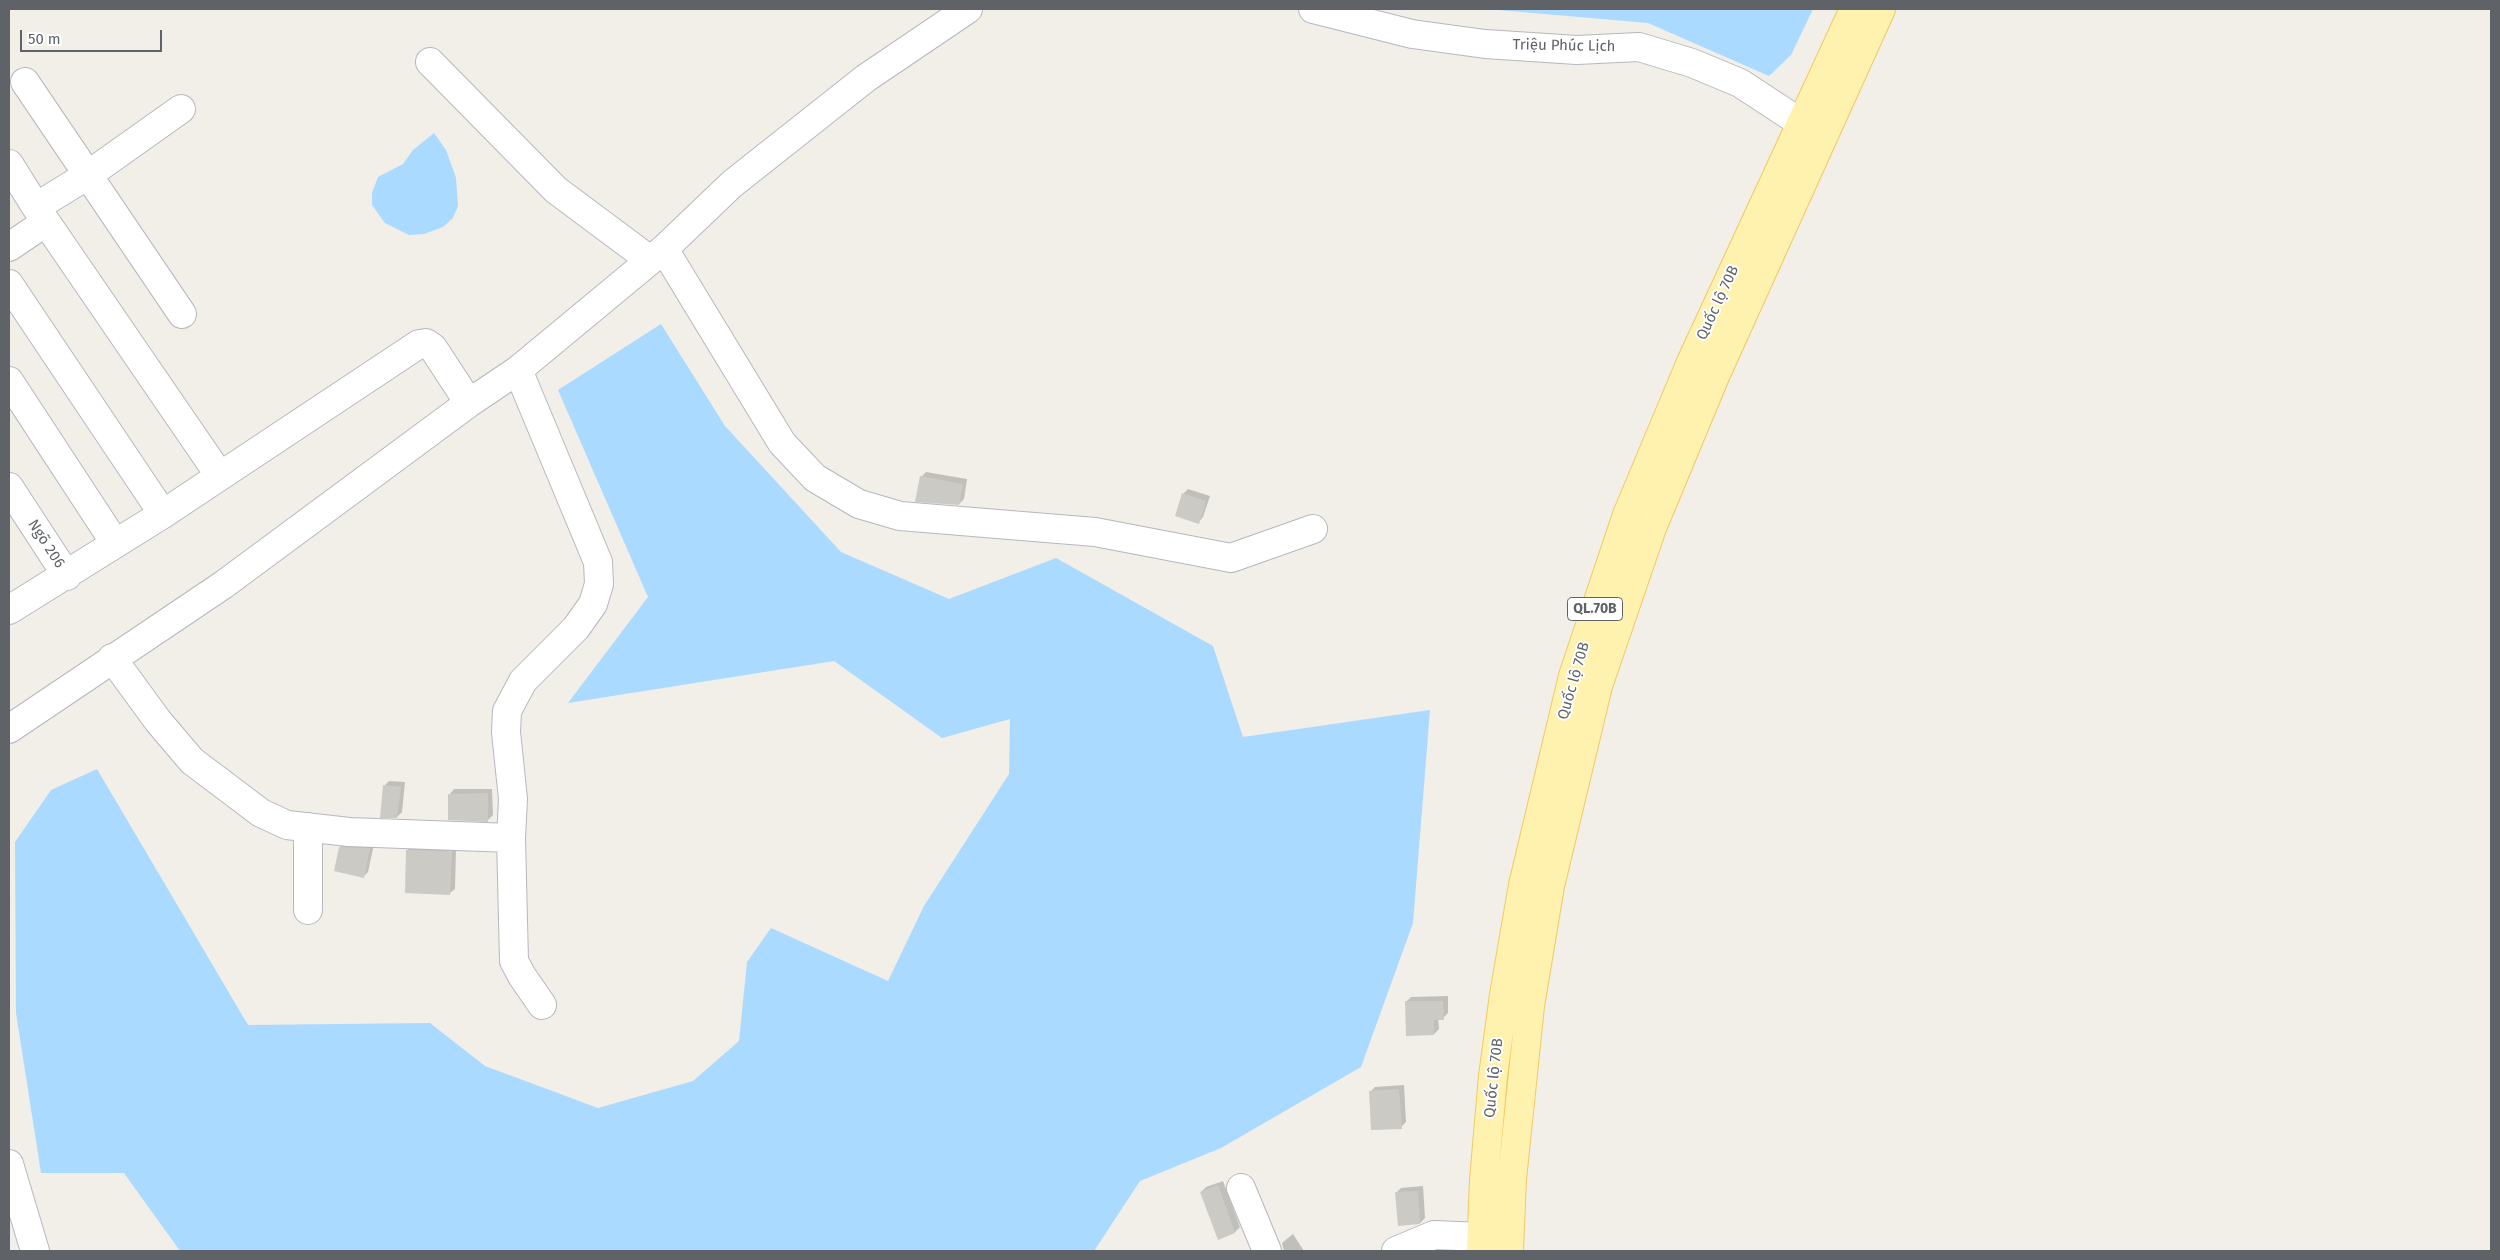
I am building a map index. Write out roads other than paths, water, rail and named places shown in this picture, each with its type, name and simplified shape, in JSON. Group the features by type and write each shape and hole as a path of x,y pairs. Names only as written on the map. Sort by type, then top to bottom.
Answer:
{"main road":[{"name":"Quốc lộ 70B","path":"1482,1244 1492,1095 1504,995 1523,885 1573,676 1627,515 1691,362 1854,9"},
{"name":"Quốc lộ 70B","path":"1509,1251 1512,1179 1530,1006 1550,886 1598,686 1652,528 1716,374 1881,9"},
{"path":"1691,362 1716,374"}],"street":[{"path":"9,729 223,584 469,403 518,370 658,254 732,184 866,78 968,9"},
{"name":"Triệu Phúc Lịch","path":"1313,9 1412,34 1485,44 1577,50 1639,47 1692,63 1740,84 1801,123"},
{"path":"430,62 556,190 658,254 782,443 815,478 859,504 900,516 1095,532 1231,558 1313,530"},
{"path":"25,82 182,314"},
{"path":"9,247 41,215 88,175 181,109"},
{"path":"9,164 41,215 220,476"},
{"path":"9,284 163,514"},
{"path":"9,610 67,576 115,543 163,514 419,344 426,343 433,348 469,403"},
{"path":"518,370 598,562 599,584 593,604 576,628 523,681 507,711 506,732 513,799 511,838 514,961 542,1005"},
{"path":"9,381 115,543"},
{"name":"Ngõ 206","path":"9,488 67,576"},
{"path":"112,658 158,721 192,760 261,813 287,825 349,832 511,838"},
{"path":"308,827 308,910"},
{"path":"9,1164 35,1251"},
{"path":"1241,1188 1267,1251"},
{"path":"1396,1251 1434,1235 1482,1244"}],"water":[{"path":"1487,9 1813,9 1791,55 1769,76 1648,23"},
{"path":"434,133 446,150 456,178 458,206 453,218 443,227 424,234 409,235 385,223 372,205 372,193 378,177 403,164 413,150"},
{"path":"661,324 725,426 841,552 949,599 1056,558 1213,646 1243,737 1430,710 1413,923 1361,1067 1221,1148 1140,1181 1094,1251 180,1251 124,1173 41,1173 16,1013 15,842 51,790 97,769 248,1025 430,1023 485,1066 598,1108 693,1081 739,1041 747,962 771,928 888,981 924,906 1009,774 1010,719 942,738 834,661 568,703 648,597 558,390"}]}
